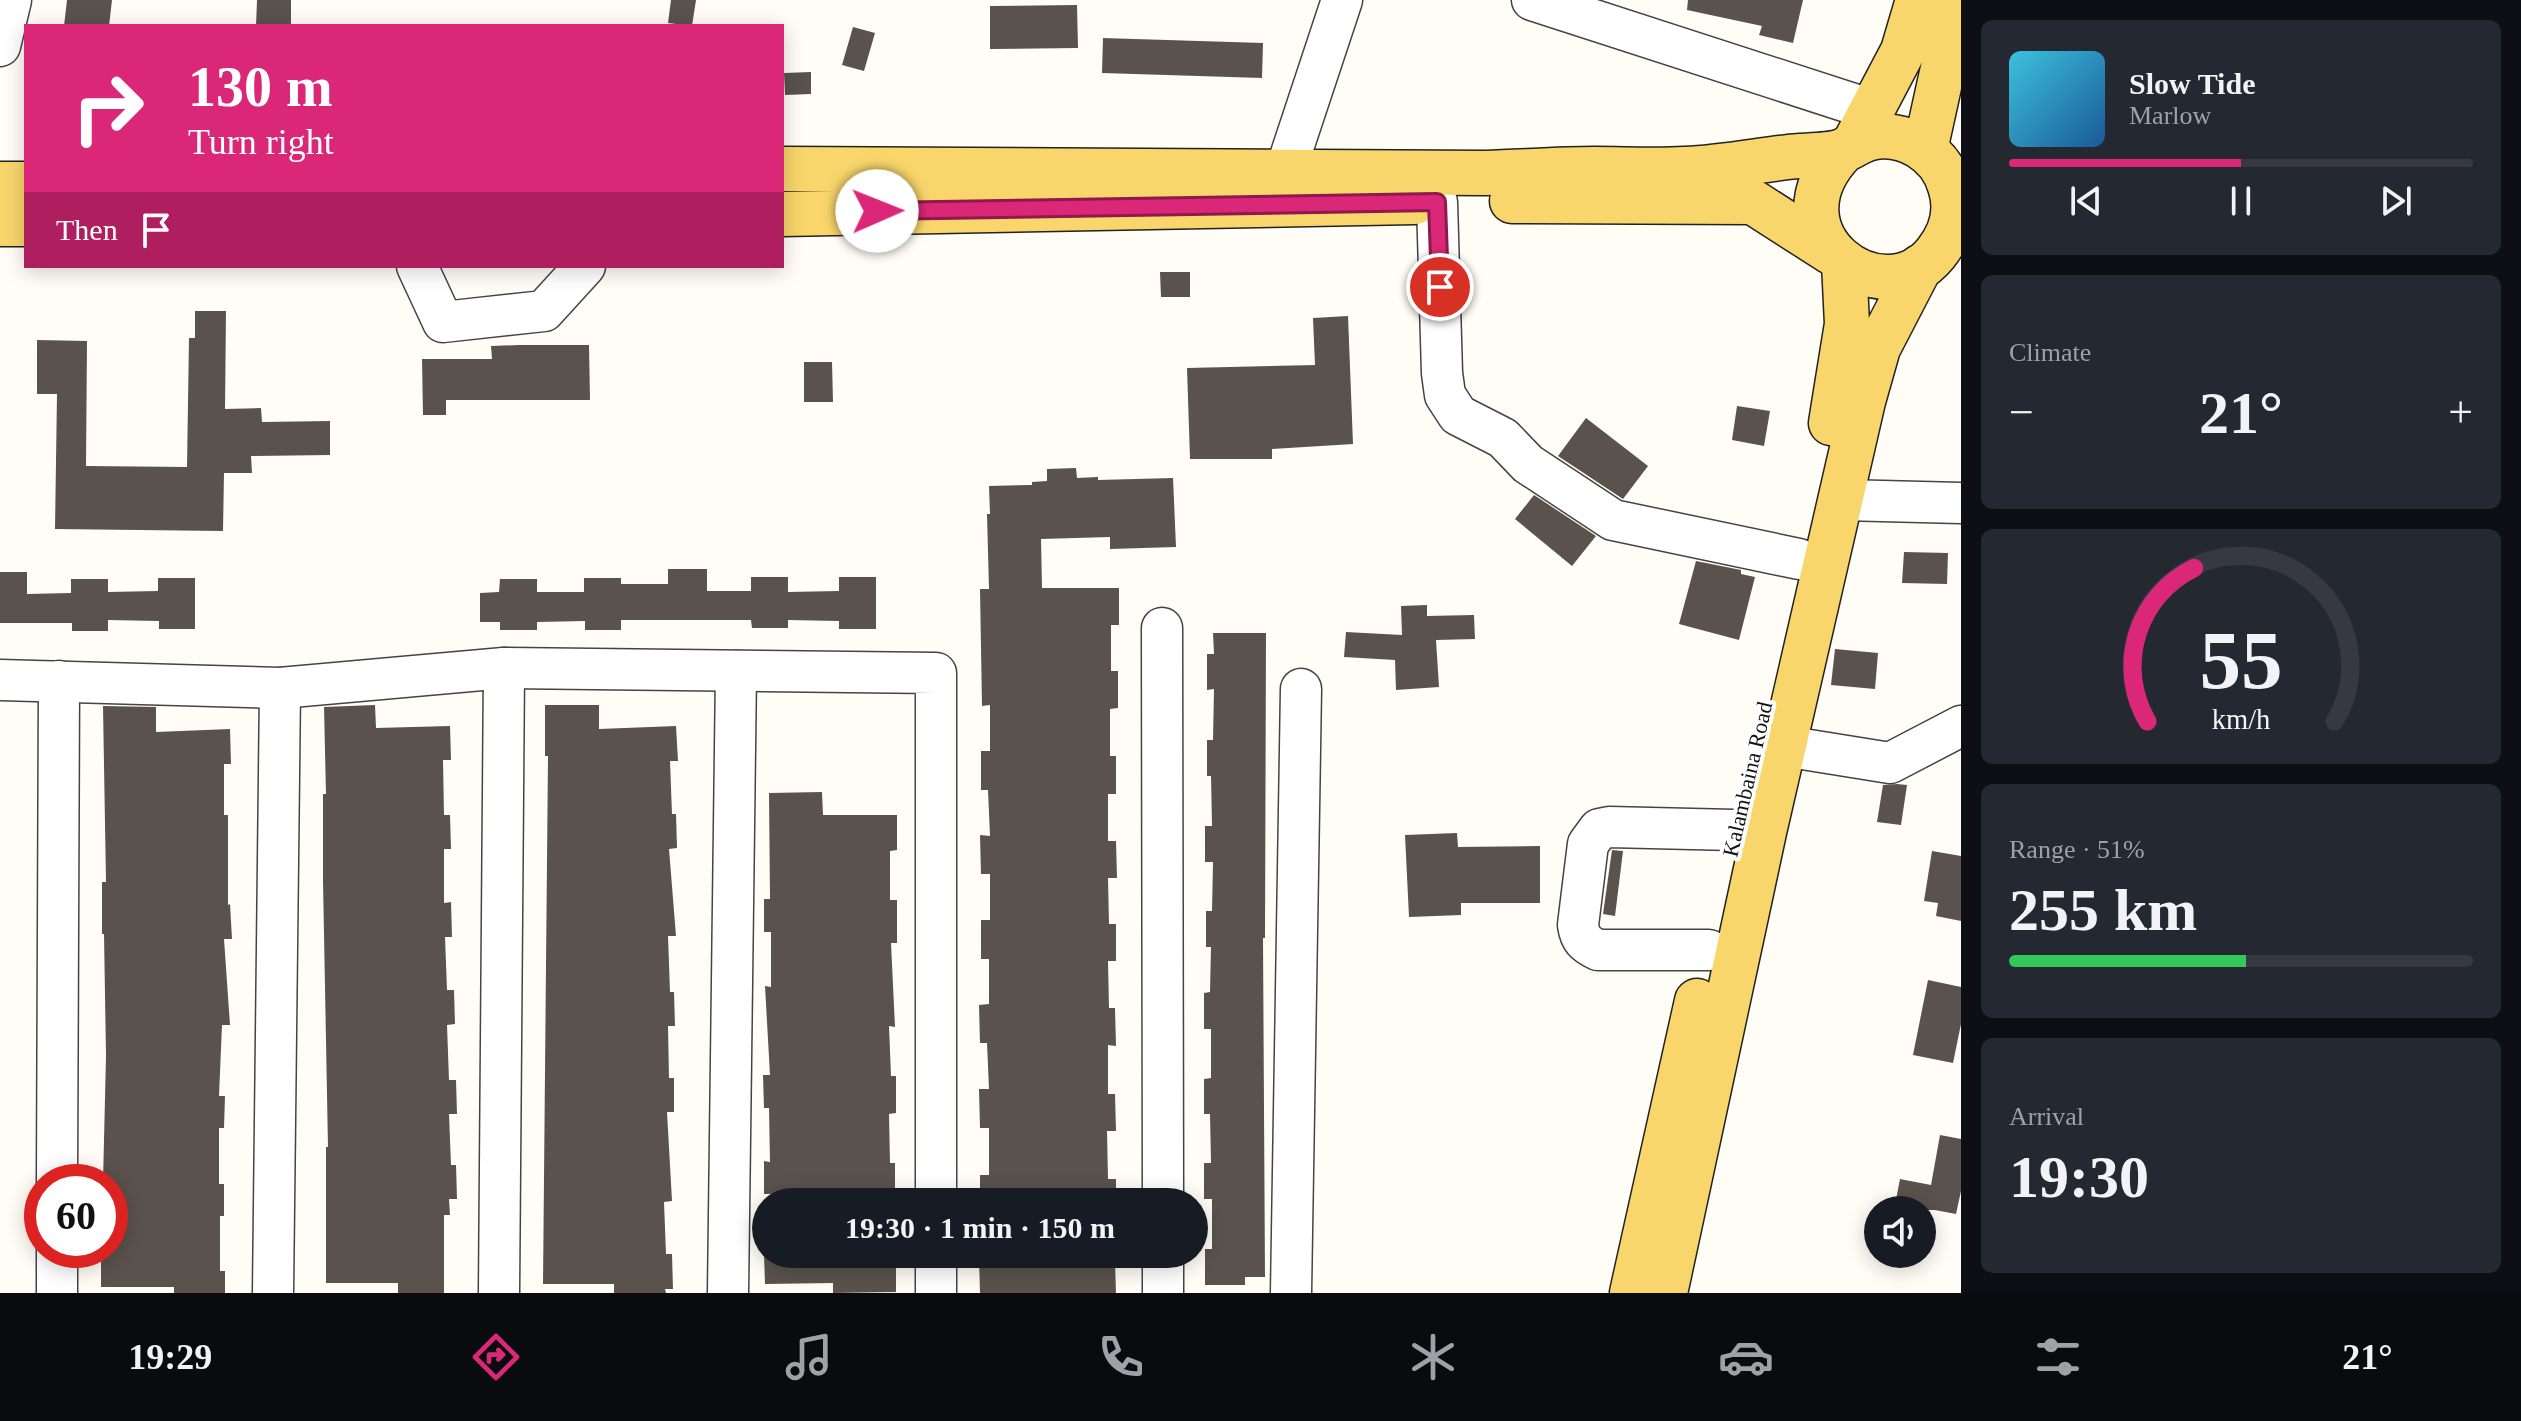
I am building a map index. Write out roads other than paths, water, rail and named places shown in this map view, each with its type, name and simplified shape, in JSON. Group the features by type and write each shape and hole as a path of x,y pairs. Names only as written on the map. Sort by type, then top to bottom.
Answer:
{"main road":[{"path":"1838,257 1820,232 1815,210 1818,188 1827,167 1856,135 1903,51 1918,0"},
{"path":"784,214 1437,202 1753,202 1838,257 1873,275 1889,276 1938,258 1953,219 1954,197 1940,155 1958,0"},
{"path":"784,169 1485,173 1686,169 1856,135 1909,140 1940,155"},
{"path":"0,184 24,184"},
{"path":"0,224 24,224"},
{"name":"Kalambaina Road","path":"1632,1293 1734,830 1824,460 1847,324 1838,257"},
{"name":"Kalambaina Road","path":"1665,1293 1863,401 1878,348 1938,258"}],"street":[{"path":"0,46 11,0"},
{"path":"1285,172 1342,0"},
{"path":"1532,0 1856,135"},
{"path":"1437,202 1442,373 1445,395 1458,415 1503,438 1528,464 1613,520 1799,559"},
{"path":"418,268 443,322 544,311 583,268"},
{"path":"1842,500 1961,503"},
{"path":"1162,628 1163,1188"},
{"path":"499,1293 504,668"},
{"path":"0,680 280,688 504,668 936,673 936,1188"},
{"path":"728,1293 736,671"},
{"path":"57,1164 59,681"},
{"path":"273,1293 280,688"},
{"path":"1291,1293 1301,689"},
{"path":"1784,746 1890,763 1961,726"},
{"path":"1709,950 1598,950 1587,945 1580,938 1578,925 1588,844 1599,829 1609,827 1734,830"},
{"path":"57,1268 57,1293"},
{"path":"936,1268 936,1293"},
{"path":"1163,1268 1163,1293"}]}
